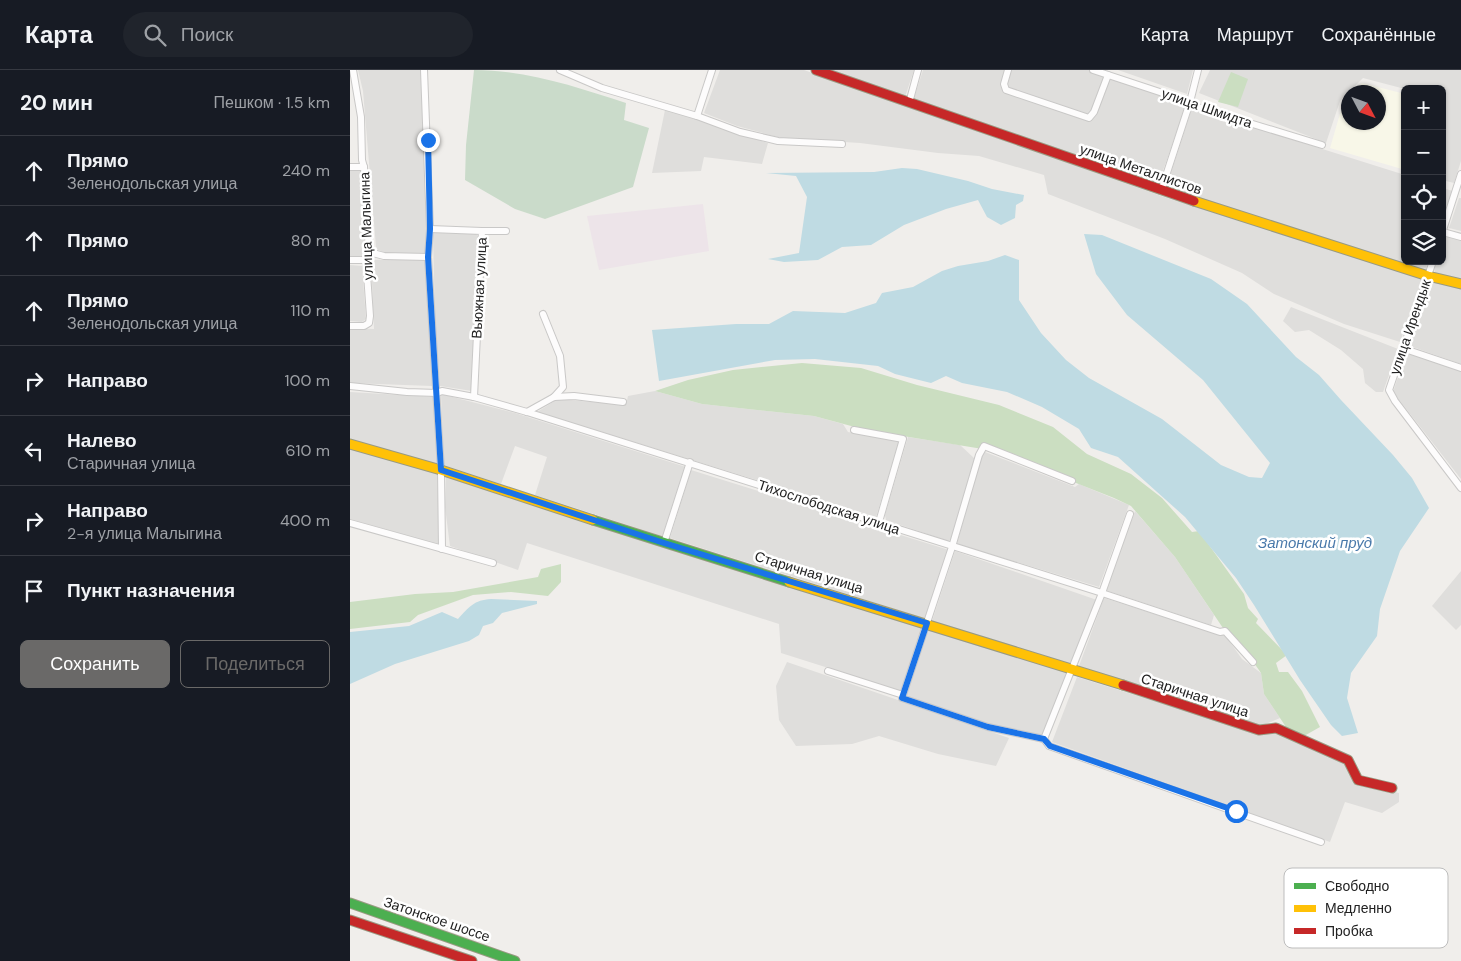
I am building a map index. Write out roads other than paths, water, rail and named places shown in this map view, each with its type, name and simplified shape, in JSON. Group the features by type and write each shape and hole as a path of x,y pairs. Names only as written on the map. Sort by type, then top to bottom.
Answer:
{"street":[{"name":"улица Малыгина","path":"350,326 364,326 369,323 370,316 366,260 370,252 362,160 362,117 353,70"},
{"path":"424,70 430,229 428,257 441,470 442,549"},
{"path":"560,70 602,88 697,116 740,132 778,140 842,144"},
{"path":"697,116 712,70"},
{"name":"улица Металлистов","path":"816,70 1160,191 1428,276 1461,284"},
{"path":"909,103 918,70"},
{"path":"1008,70 1004,84 1006,90 1089,118 1094,112 1110,74"},
{"name":"улица Шмидта","path":"1093,70 1110,74 1190,102 1200,108 1322,145"},
{"path":"1160,191 1190,102 1198,70"},
{"path":"350,167 364,167"},
{"path":"1446,222 1458,194 1461,174"},
{"name":"Вьюжная улица","path":"430,229 482,230 474,397"},
{"path":"482,230 506,231"},
{"path":"1446,233 1461,238"},
{"path":"370,252 384,256 428,257"},
{"path":"350,260 366,260"},
{"name":"улица Ирендык","path":"1432,265 1389,390 1395,401 1461,488"},
{"path":"527,412 554,397 563,387 560,356 543,314"},
{"path":"1402,348 1461,368"},
{"name":"Тихослободская улица","path":"350,386 406,392 437,393 442,391 474,397 527,412 690,462 1220,632 1225,631 1253,662"},
{"path":"554,397 574,396 624,402"},
{"path":"854,430 903,439 878,522"},
{"name":"Старичная улица","path":"350,444 441,470 664,543 927,623 1259,730 1276,728 1348,760 1358,780 1392,788"},
{"path":"902,697 952,547 979,455 984,446 1072,481"},
{"path":"664,543 690,462"},
{"path":"1044,739 1073,669 1130,514"},
{"path":"350,524 493,563"},
{"path":"828,671 988,727 1044,739 1050,746 1321,842"},
{"name":"Затонское шоссе","path":"350,902 515,961"},
{"name":"Затонское шоссе","path":"350,920 472,961"}],"water":[{"path":"902,168 917,169 968,181 992,189 1024,195 1023,201 1016,205 1015,218 1001,225 987,217 978,200 946,209 904,225 871,245 842,247 818,260 784,262 768,259 799,253 807,197 796,176 766,173 874,172"},
{"name":"Затонский пруд","path":"1084,234 1102,235 1211,279 1247,304 1296,357 1319,375 1393,455 1412,478 1429,508 1400,551 1380,609 1377,636 1351,673 1347,698 1358,733 1342,736 1331,725 1300,680 1236,578 1185,517 1118,457 1091,448 1079,429 1042,407 1007,392 962,383 946,376 931,383 895,374 878,366 815,359 775,360 659,381 652,330 736,324 769,324 793,311 845,313 876,303 882,293 913,287 942,271 988,261 1005,255 1019,260 1019,300 1041,333 1066,360 1089,378 1162,419 1221,465 1249,477 1262,478 1270,463 1203,380 1127,315 1096,274"},
{"path":"491,599 537,601 537,604 502,613 493,623 483,626 479,635 469,641 395,664 350,684 350,632 409,626 442,612 458,619 476,603"}]}
